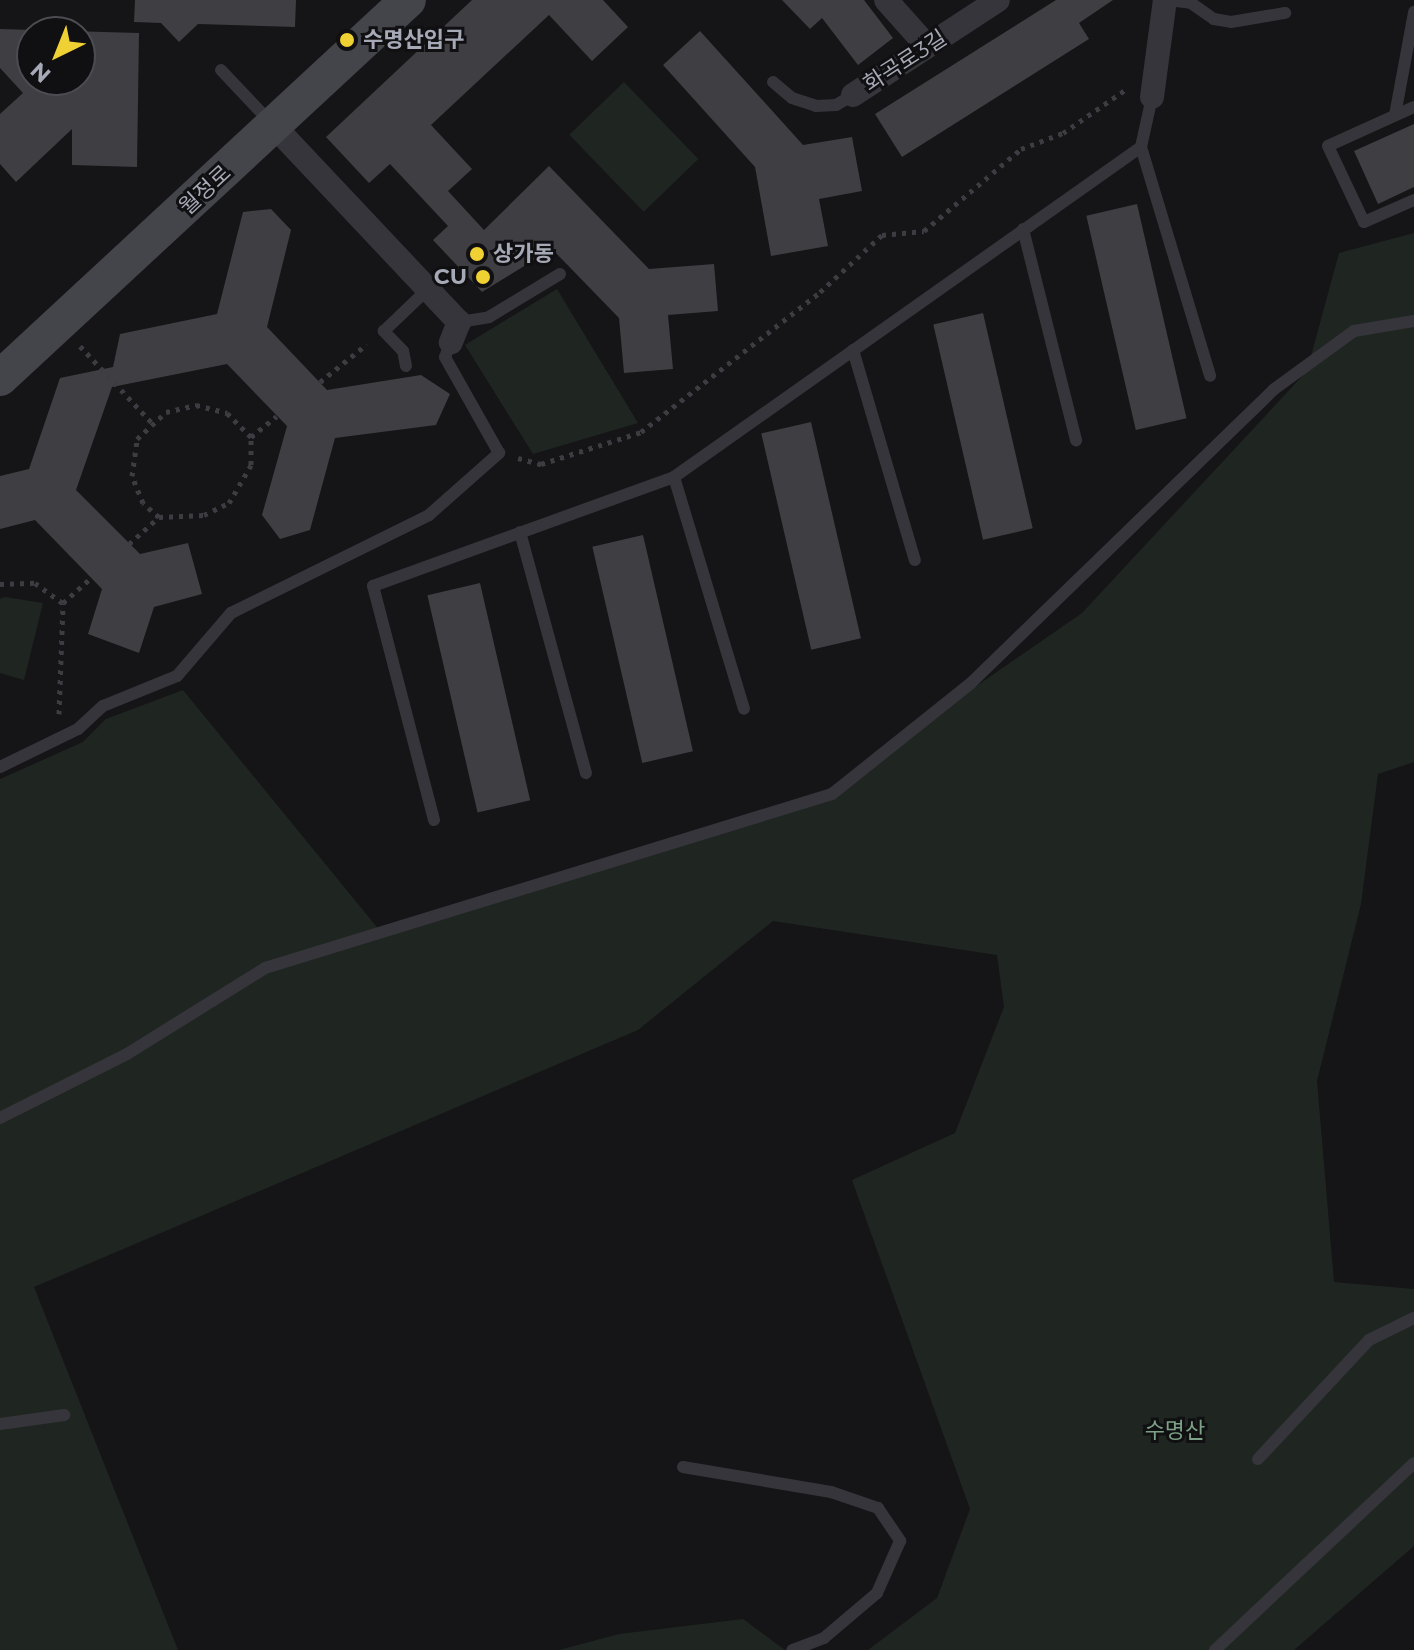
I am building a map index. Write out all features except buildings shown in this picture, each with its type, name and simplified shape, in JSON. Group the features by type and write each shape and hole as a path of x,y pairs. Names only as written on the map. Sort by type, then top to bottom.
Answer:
{"street":[{"name":"월정로","path":"0,378 408,0"},
{"path":"886,0 927,46"},
{"name":"화곡로3길","path":"853,95 998,0"},
{"path":"1152,97 1167,0"},
{"path":"274,126 428,289 455,332"}],"lane":[{"path":"1167,0 1194,2 1214,19 1231,22 1285,13"},
{"path":"1395,115 1414,12"},
{"path":"221,70 274,126"},
{"path":"773,82 792,98 816,106 836,105 853,95"},
{"path":"1152,97 1141,147 1210,376"},
{"path":"1414,107 1328,146 1364,222 1414,200"},
{"path":"434,820 373,586 674,477 1141,147"},
{"path":"1023,229 1076,440"},
{"path":"0,767 78,729 103,706 177,676 231,613 429,515 499,453 445,357 455,332 489,317 560,274"},
{"path":"406,366 403,351 384,331 428,289"},
{"path":"0,1118 127,1054 265,968 832,794 971,683 1273,390 1354,331 1414,321"},
{"path":"853,350 915,560"},
{"path":"674,477 744,709"},
{"path":"520,532 586,773"},
{"path":"1258,1459 1369,1340 1414,1318"},
{"path":"0,1424 64,1415"},
{"path":"1215,1650 1414,1463"},
{"path":"683,1467 831,1492 878,1508 900,1541 877,1593 824,1638 792,1650"}],"path":[{"path":"499,453 541,464 641,432 820,292 882,235 924,231 1021,149 1063,133 1156,70"},
{"path":"60,323 153,424"},
{"path":"320,382 384,331"},
{"path":"129,544 159,517 204,515 229,503 251,465 251,437 227,413 196,405 166,412 137,439 132,476 143,503 159,517"},
{"path":"251,437 277,416"},
{"path":"58,739 63,603 91,578"},
{"path":"0,584 35,583 63,603"}],"green space":[{"path":"624,82 698,159 644,212 569,135"},
{"name":"수명산","path":"1414,233 1414,762 1378,774 1361,904 1317,1081 1334,1282 1414,1289 1414,1546 1294,1650 868,1650 937,1598 970,1509 852,1180 955,1133 1004,1007 997,955 773,921 638,1030 34,1287 178,1650 0,1650 0,779 83,742 106,719 183,690 385,937 818,796 1082,613 1307,371 1339,253"},
{"path":"557,289 638,423 533,454 465,345"},
{"path":"5,597 43,603 24,680 0,673 0,599"},
{"path":"743,1619 785,1650 559,1650 619,1634"}],"place":[{"name":"수명산입구","path":"347,40"},
{"name":"상가동","path":"477,254"},
{"name":"CU","path":"483,277"}]}
